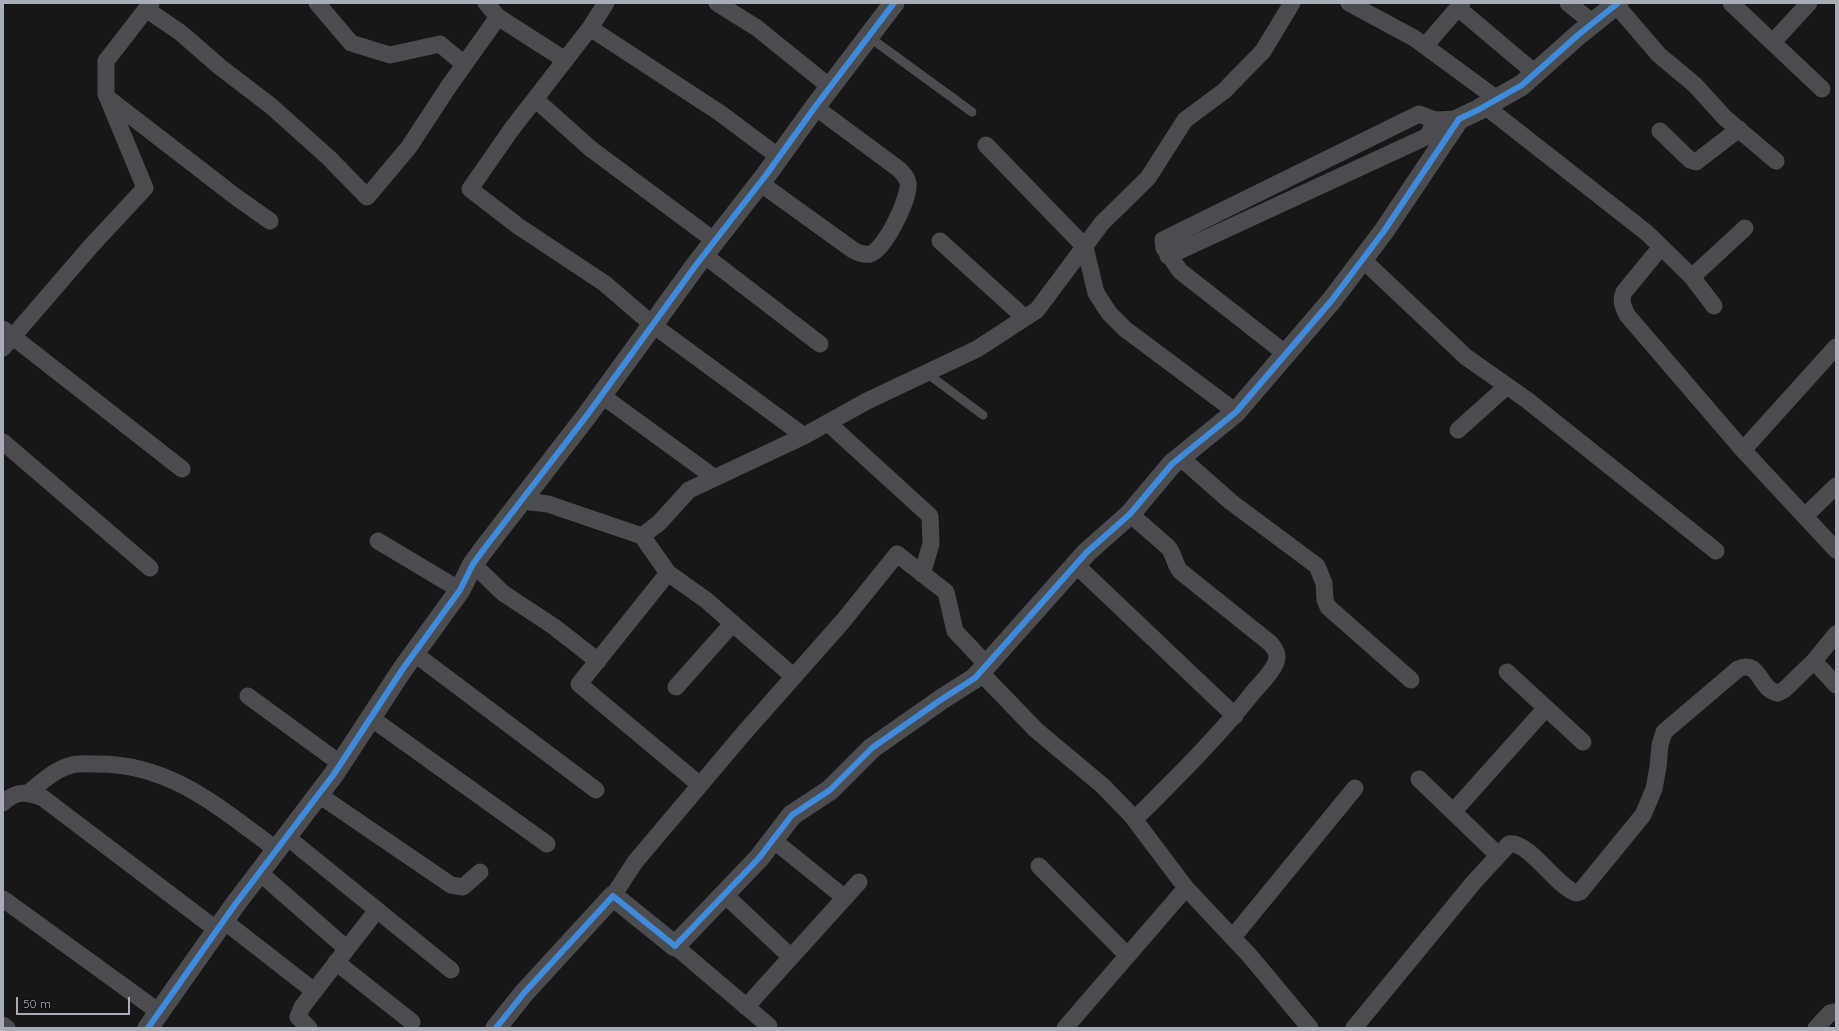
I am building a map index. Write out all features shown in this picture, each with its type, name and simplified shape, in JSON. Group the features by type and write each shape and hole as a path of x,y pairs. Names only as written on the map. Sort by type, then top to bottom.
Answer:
{"street":[{"path":"317,3 351,43 390,55 440,44 464,64"},
{"path":"486,3 498,17 565,60"},
{"path":"606,3 590,28 535,99 470,189 518,226 604,284 652,325 804,436"},
{"path":"717,3 757,28 830,87"},
{"path":"3,899 153,1020 221,925 341,764 402,670 460,590 473,564 522,501 652,325 760,183 814,107 894,3"},
{"path":"642,536 659,523 689,490 804,436 925,372 977,349 1038,310 1102,223 1148,178 1186,120 1224,90 1263,51 1292,3"},
{"path":"1568,3 1593,23"},
{"path":"1731,3 1822,88"},
{"path":"1773,42 1809,3"},
{"path":"1355,4 1414,38 1425,46 1661,247 1692,277 1714,306"},
{"path":"1286,354 1180,271 1168,256 1162,245 1163,240 1168,236 1419,114 1435,120 1459,119 1522,84 1617,4 1658,55 1695,85 1725,118 1776,162"},
{"path":"1425,46 1460,5 1534,73"},
{"path":"182,469 6,338 145,188 106,94 106,61 148,6 220,67 271,106 329,158 367,197 409,147 464,64 498,17"},
{"path":"590,28 720,113 779,157"},
{"path":"108,99 236,197 270,220"},
{"path":"535,99 591,149 710,248 820,344"},
{"path":"760,183 853,250 862,254 870,254 878,250 885,240 905,199 908,182 900,170 814,107"},
{"path":"674,946 725,895 759,858 792,815 830,790 872,748 975,678 1088,552 1130,514 1172,464 1236,412 1332,300 1384,230 1459,119"},
{"path":"1168,256 1428,136 1435,120"},
{"path":"1660,131 1690,160 1696,162 1738,129"},
{"path":"986,145 1085,247 1096,293 1109,313 1125,329 1236,412"},
{"path":"1293,175 1303,195"},
{"path":"1692,277 1745,228"},
{"path":"940,241 1026,318"},
{"path":"1661,247 1624,292 1621,298 1622,306 1627,315 1743,450 1836,550"},
{"path":"1362,259 1460,352 1527,400 1716,551"},
{"path":"1743,450 1836,347"},
{"path":"1458,430 1506,386"},
{"path":"601,395 715,478"},
{"path":"828,423 930,516 931,544 922,574"},
{"path":"3,442 150,568"},
{"path":"1181,458 1231,502 1317,566 1322,574 1325,600 1328,607 1411,680"},
{"path":"1805,516 1836,486"},
{"path":"522,501 548,504 642,536 668,573 706,600 794,678"},
{"path":"1130,514 1168,546 1176,566 1180,571 1270,643 1275,649 1277,655 1273,667 1235,716 1135,819"},
{"path":"378,541 460,590"},
{"path":"496,1028 524,993 613,896 635,862 744,733 843,621 897,554 946,592 955,631 984,669 1036,730 1103,786 1135,819 1186,888 1233,938 1310,1028"},
{"path":"473,564 503,593 553,626 598,661"},
{"path":"1076,565 1235,716"},
{"path":"668,573 579,684 700,785"},
{"path":"676,687 733,623"},
{"path":"1354,1028 1364,1013 1509,844 1518,844 1567,888 1576,893 1580,892 1643,815 1650,802 1657,777 1661,738 1670,726 1738,669 1744,666 1752,668 1770,690 1778,693 1784,690 1814,661 1836,634"},
{"path":"415,654 596,790"},
{"path":"1814,661 1836,685"},
{"path":"1507,672 1583,742"},
{"path":"248,696 341,764"},
{"path":"1453,812 1546,708"},
{"path":"371,718 547,844"},
{"path":"28,793 53,773 72,765 110,764 129,766 177,782 201,794 282,844 377,910 451,970"},
{"path":"1418,779 1498,855"},
{"path":"1233,938 1355,788"},
{"path":"3,803 18,794 28,793 43,798 314,991"},
{"path":"319,795 451,885 463,887 480,872"},
{"path":"773,840 845,898"},
{"path":"1039,866 1127,956"},
{"path":"260,873 347,949"},
{"path":"746,1007 859,882"},
{"path":"1065,1028 1186,888"},
{"path":"725,895 791,958"},
{"path":"613,896 769,1026"},
{"path":"309,1028 298,1017 302,1007 377,910"},
{"path":"336,962 412,1022"},
{"path":"1816,1028 1830,1013 1836,1012"},
{"path":"3,1025 7,1028"}],"lane":[{"path":"869,37 972,112"},
{"path":"925,372 983,415"}],"cycle path":[{"path":"148,1028 234,906 334,774 402,670 460,590 473,564 588,414 696,265 766,175 815,107 894,3"},
{"path":"496,1028 524,993 613,896 675,946 759,858 792,815 830,790 872,748 975,678 1087,552 1130,514 1172,464 1236,412 1332,300 1384,231 1459,119 1522,85 1578,35 1618,3"}]}
